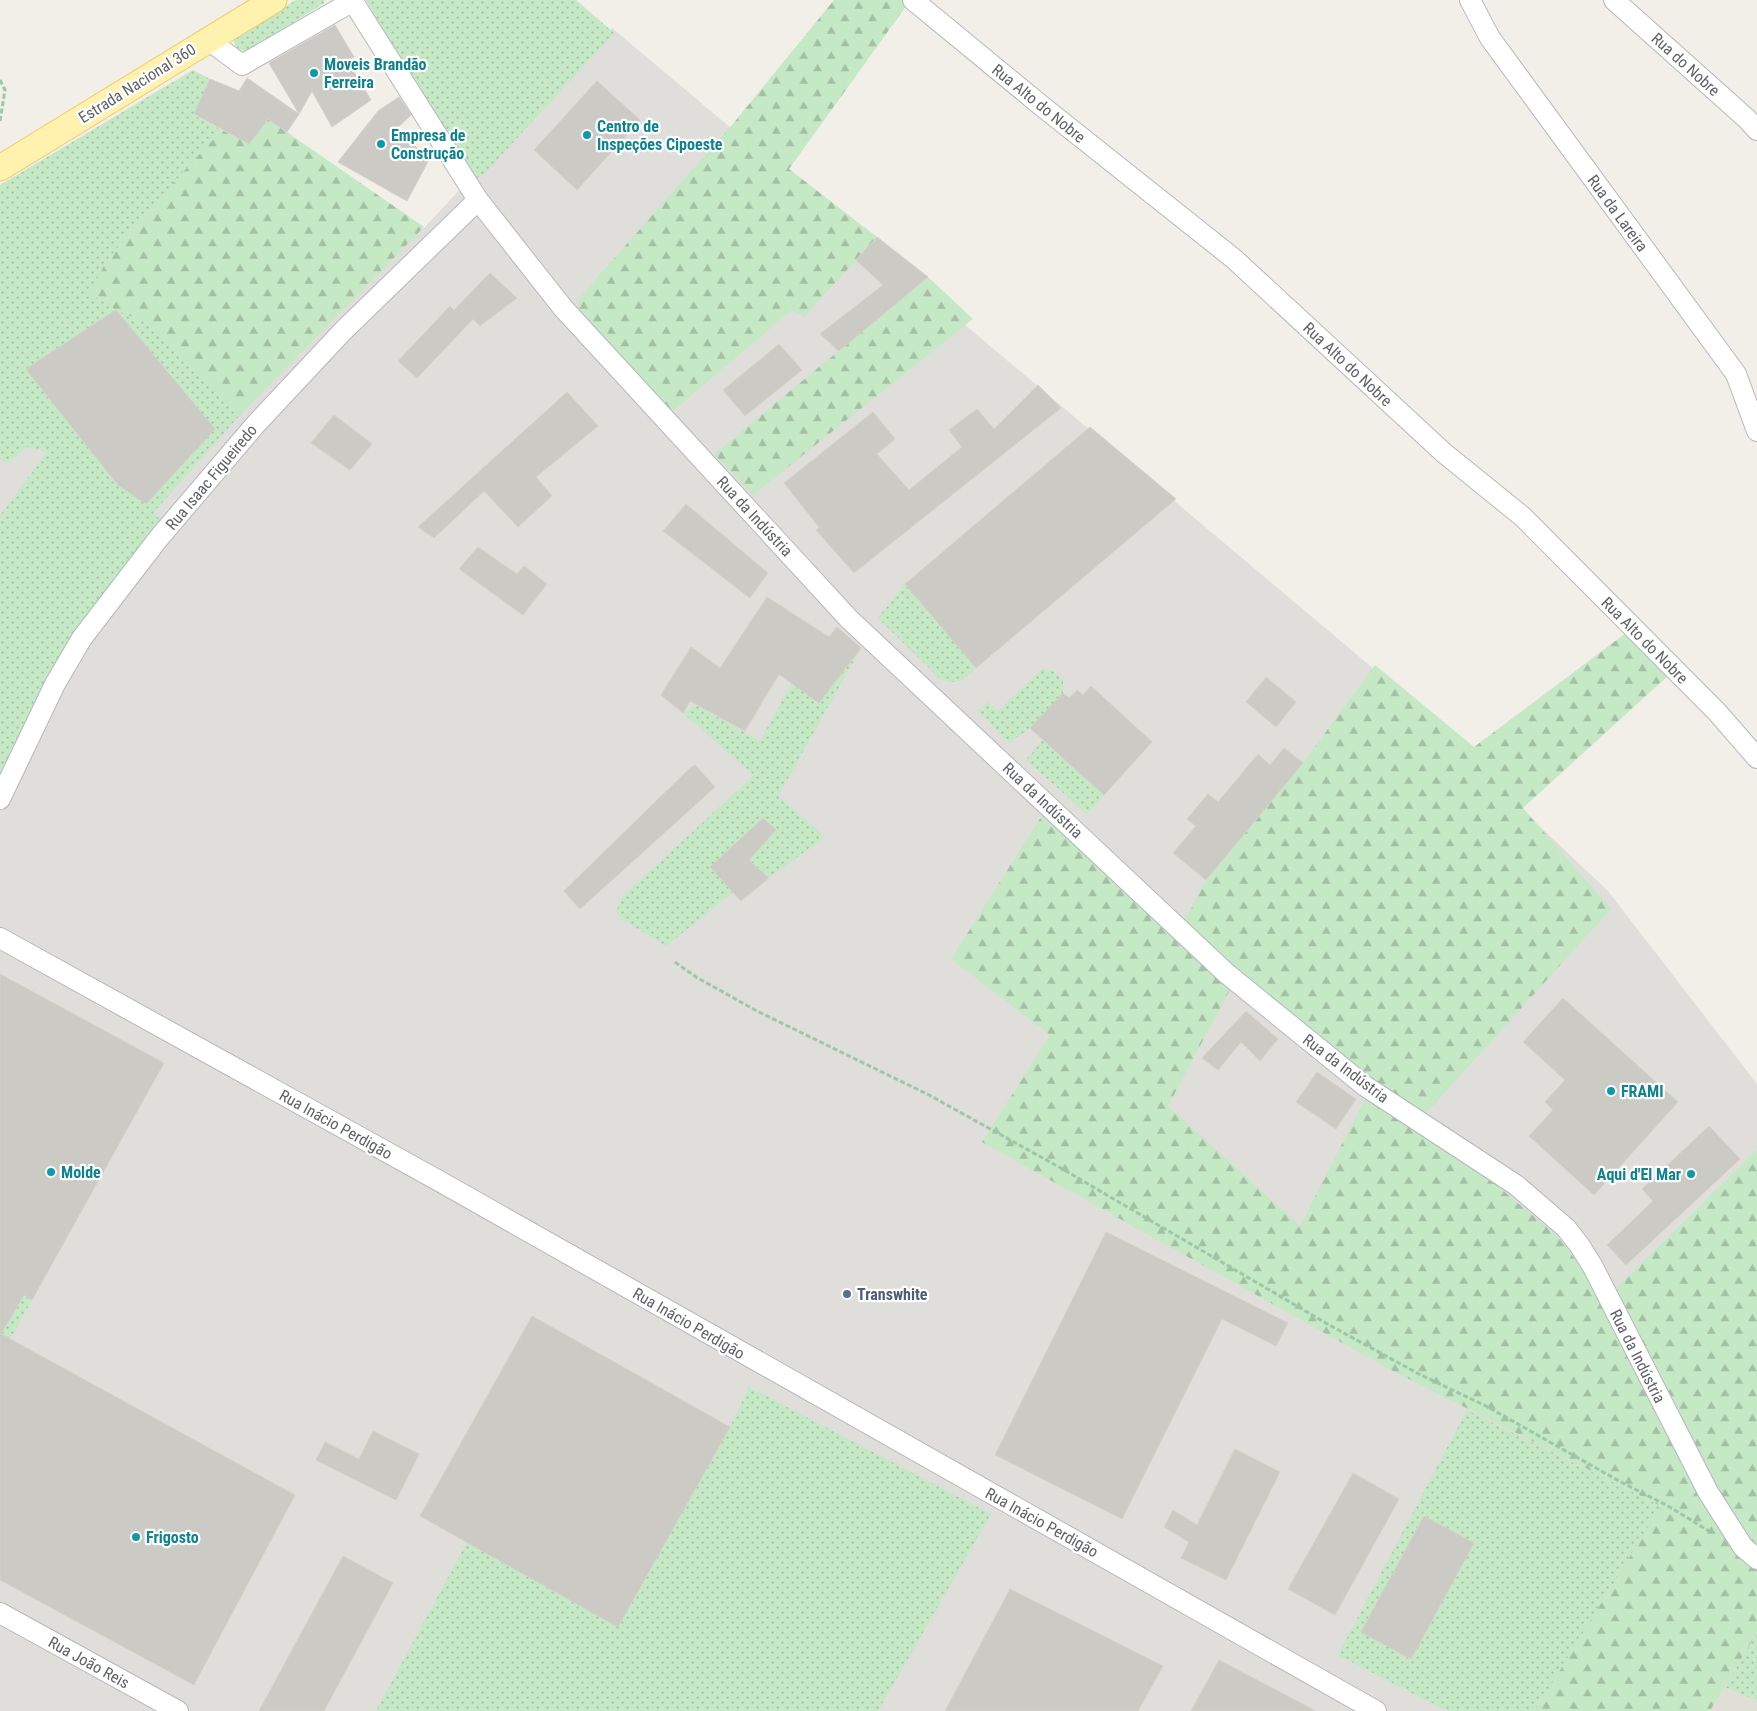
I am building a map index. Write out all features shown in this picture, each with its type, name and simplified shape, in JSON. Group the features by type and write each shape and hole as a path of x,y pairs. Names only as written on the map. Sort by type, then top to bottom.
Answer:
{"main road":[{"name":"Estrada Nacional 360","path":"0,168 274,0"}],"street":[{"name":"Rua Alto do Nobre","path":"913,0 1043,107 1234,258 1444,453 1523,517 1717,712 1757,758"},
{"name":"Rua da Lareira","path":"1470,0 1490,38 1736,374 1757,431"},
{"name":"Rua do Nobre","path":"1614,0 1747,118 1757,130"},
{"path":"208,39 242,64 353,1"},
{"name":"Rua da Indústria","path":"353,1 478,200 563,308 849,619 1226,973 1364,1086 1516,1185 1566,1228 1593,1267 1708,1492 1750,1553"},
{"name":"Rua Isaac Figueiredo","path":"0,798 55,684 82,638 158,540 256,424 343,331 478,200"},
{"name":"Rua Inácio Perdigão","path":"0,938 440,1182 1376,1711"},
{"name":"Rua João Reis","path":"0,1613 178,1711"}],"path":[{"path":"0,80 5,90 0,121"},
{"path":"675,962 696,977 757,1011 929,1095 1059,1167 1330,1326 1419,1374 1486,1406 1750,1553"}],"shaded area":[{"path":"612,28 1368,664 1608,891 1757,1084 1757,1711 0,1711 0,205 169,109 423,229"},
{"path":"1757,1632 1757,1711 1710,1711 1729,1680"}],"green space":[{"path":"296,0 324,0 324,3 250,50 244,51 235,46 234,40"},
{"path":"366,0 576,0 614,33 485,173 471,182"},
{"path":"834,0 907,0 909,2 789,169 877,237 804,317 792,310 667,416 575,314 580,297 732,125"},
{"path":"193,70 210,79 194,115 222,130 107,260 90,293 116,310 147,323 171,342 187,365 240,415 153,513 164,522 0,776 0,516 47,452 27,447 7,463 0,459 0,185"},
{"path":"268,119 424,227 240,415 187,365 171,342 147,323 116,310 90,293 107,260 222,130 249,144"},
{"path":"928,277 973,319 753,495 714,454"},
{"path":"905,584 976,668 961,681 941,680 878,618"},
{"path":"1630,630 1671,673 1523,808 1611,909 1419,1121 1179,924 1190,911 1206,880 1303,763 1375,665 1474,747"},
{"path":"861,648 778,796 825,837 769,878 749,860 776,830 763,818 710,867 733,892 666,946 620,918 616,911 623,896 754,775 683,713 696,705 760,741 792,683 819,703"},
{"path":"1043,668 1055,672 1063,680 1063,693 1030,728 1009,743 978,710 988,702 998,711"},
{"path":"1043,740 1104,795 1087,814 1026,760"},
{"path":"1047,811 1234,982 1168,1106 1300,1226 1367,1095 1480,1171 1558,1237 1583,1270 1602,1302 1757,1150 1757,1632 1710,1711 1535,1711 1661,1506 1389,1369 982,1142 1050,1035 951,959 1041,817"},
{"path":"0,1282 32,1300 0,1357"},
{"path":"749,1387 991,1514 878,1711 376,1711 467,1542 730,1427"},
{"path":"1467,1410 1661,1506 1535,1711 1447,1711 1338,1655"},
{"path":"1757,1632 1757,1701 1725,1687"}],"building":[{"name":"Moveis Brandão Ferreira","path":"335,25 354,57 347,61 371,100 332,127 312,91 299,114 269,63"},
{"path":"247,78 299,114 287,132 268,119 249,144 194,114 210,79 239,91"},
{"name":"Centro de Inspeções Cipoeste","path":"597,81 640,120 577,190 534,150"},
{"name":"Empresa de Construção","path":"399,97 411,115 392,133 431,156 407,201 338,162 378,111"},
{"path":"877,237 928,277 839,351 820,334 883,285 856,260"},
{"path":"490,273 517,298 480,326 473,319 417,378 398,361 450,306 454,310"},
{"path":"116,310 215,429 146,504 118,485 26,369"},
{"path":"779,344 802,370 745,416 723,390"},
{"path":"1038,385 1061,408 854,573 816,530 819,527 784,483 873,412 895,439 877,454 909,490 962,447 949,430 977,409 994,429"},
{"path":"567,392 598,426 536,477 552,496 518,527 484,491 434,538 418,527"},
{"path":"334,415 372,444 350,470 311,443"},
{"path":"1090,427 1176,499 976,668 905,584"},
{"path":"686,504 768,573 750,598 663,531"},
{"path":"478,547 517,574 524,566 547,584 523,615 459,569"},
{"path":"767,597 829,637 837,627 861,648 819,703 779,674 745,731 690,701 683,713 661,695 691,647 720,668"},
{"path":"1266,677 1296,702 1276,727 1246,702"},
{"path":"1091,686 1152,742 1104,795 1030,728 1063,693 1069,698 1077,690 1083,695"},
{"path":"1284,748 1303,763 1206,880 1173,853 1196,826 1187,819 1208,794 1218,802 1258,754 1270,765"},
{"path":"695,765 715,787 580,909 564,891"},
{"path":"763,818 776,830 749,860 769,878 741,901 710,867"},
{"name":"Frigosto","path":"0,974 164,1063 32,1300 24,1295 1,1334 295,1495 194,1685 0,1580"},
{"name":"FRAMI","path":"1563,998 1678,1102 1594,1195 1529,1136 1553,1110 1545,1102 1565,1080 1523,1042"},
{"path":"1246,1011 1278,1039 1260,1061 1241,1042 1218,1070 1202,1058"},
{"path":"1317,1072 1356,1099 1336,1129 1296,1102"},
{"name":"Aqui d'El Mar","path":"1709,1126 1740,1159 1626,1265 1607,1245 1653,1201 1642,1189"},
{"path":"1106,1232 1288,1323 1276,1346 1222,1319 1122,1519 995,1455"},
{"path":"532,1316 730,1427 618,1627 420,1516"},
{"path":"373,1431 419,1454 396,1500 316,1460 325,1442 359,1459"},
{"path":"1235,1449 1280,1472 1226,1580 1181,1558 1189,1542 1164,1527 1173,1510 1197,1525"},
{"path":"1353,1473 1399,1499 1335,1615 1288,1589"},
{"path":"1424,1516 1474,1543 1411,1659 1361,1632"},
{"path":"343,1556 393,1583 324,1711 259,1711"},
{"path":"1010,1589 1163,1666 1138,1711 945,1711"},
{"path":"1219,1660 1316,1711 1191,1711"}],"place":[{"name":"Moveis Brandão Ferreira","path":"314,73"},
{"name":"Centro de Inspeções Cipoeste","path":"587,135"},
{"name":"Empresa de Construção","path":"381,144"},
{"name":"FRAMI","path":"1611,1091"},
{"name":"Molde","path":"51,1172"},
{"name":"Aqui d'El Mar","path":"1691,1174"},
{"name":"Transwhite","path":"847,1294"},
{"name":"Frigosto","path":"136,1537"}]}
